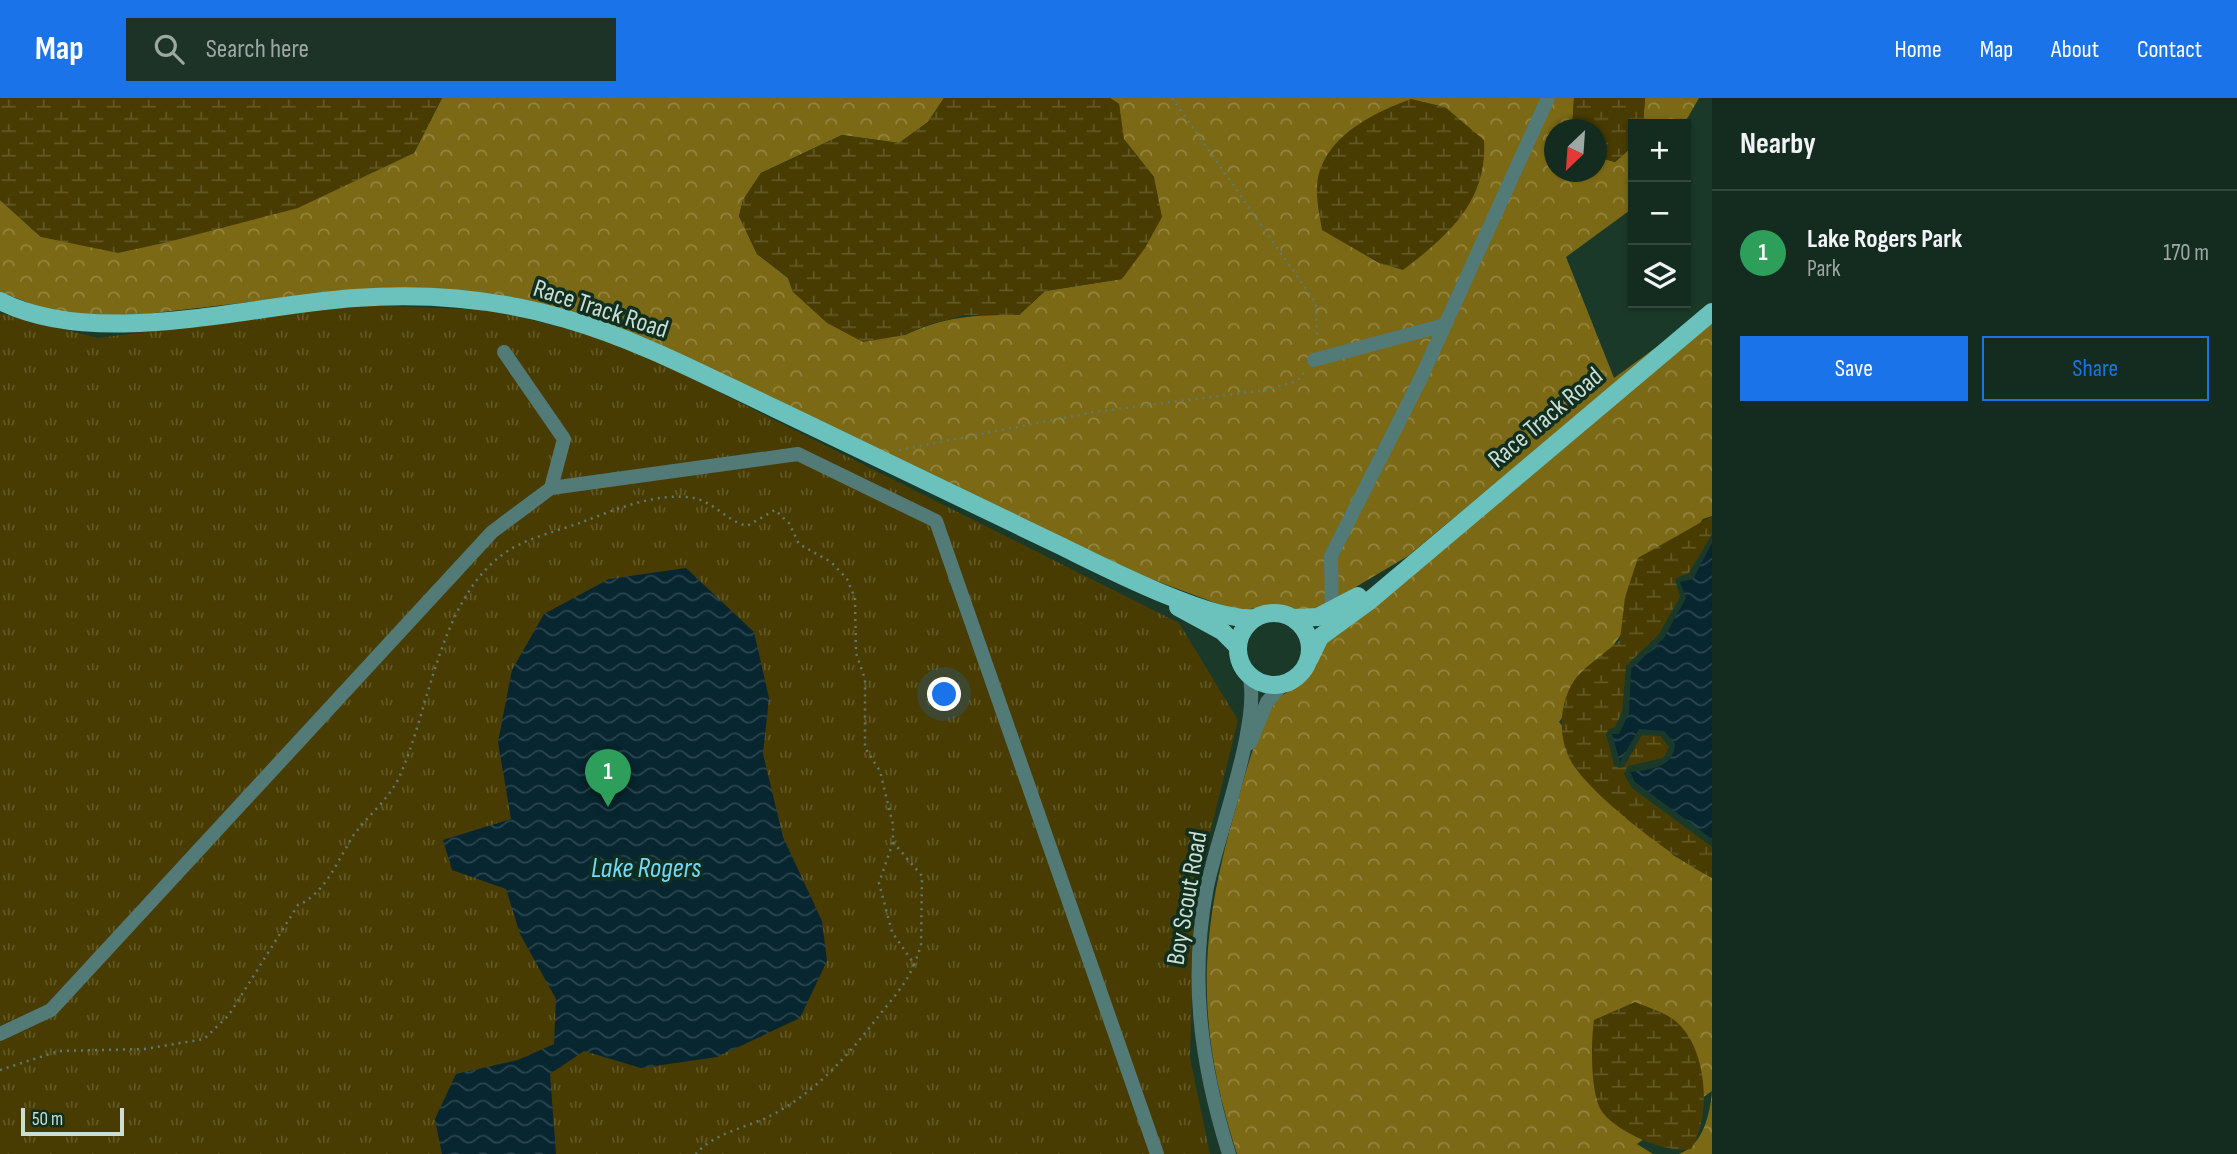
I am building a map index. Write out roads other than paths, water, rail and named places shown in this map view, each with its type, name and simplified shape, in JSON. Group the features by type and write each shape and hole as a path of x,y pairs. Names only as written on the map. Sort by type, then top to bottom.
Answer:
{"main road":[{"name":"Race Track Road","path":"0,300 45,318 85,324 137,323 378,296 472,300 565,318 665,356 1140,583 1235,619 1255,618"},
{"name":"Race Track Road","path":"1293,618 1332,619 1368,602 1412,562 1712,312"},
{"name":"Race Track Road","path":"1140,583 1222,631 1238,647"},
{"path":"1274,612 1293,618 1308,635 1310,657 1300,674 1283,684 1271,685 1249,675 1239,657 1238,647 1246,626 1255,618 1274,612"},
{"name":"Race Track Road","path":"1310,657 1332,619"}],"street":[{"path":"1332,619 1331,556 1369,487 1548,98"},
{"path":"1314,360 1445,325"},
{"path":"504,352 564,439 551,488"},
{"path":"0,1034 51,1010 492,532 551,488 798,454 936,521 1157,1154"},
{"name":"Boy Scout Road","path":"1229,1154 1207,1076 1199,1021 1197,967 1208,886 1238,774 1252,698 1249,675"},
{"name":"Boy Scout Road","path":"1238,774 1266,702 1283,684"}],"water":[{"path":"1712,543 1712,839 1635,782 1630,772 1659,766 1670,758 1675,744 1664,731 1639,729 1620,762 1612,734 1619,734 1629,713 1631,669 1664,638 1686,598 1680,582 1693,579"},
{"name":"Lake Rogers","path":"686,568 754,632 769,698 763,754 783,837 822,921 827,961 800,1018 717,1057 641,1068 584,1051 550,1074 556,1154 442,1154 435,1119 456,1074 518,1060 554,1044 556,999 520,934 506,889 452,870 443,840 511,819 498,742 512,670 544,614 609,579"}],"place":[{"name":"Lake Rogers Park","path":"608,807"}]}
